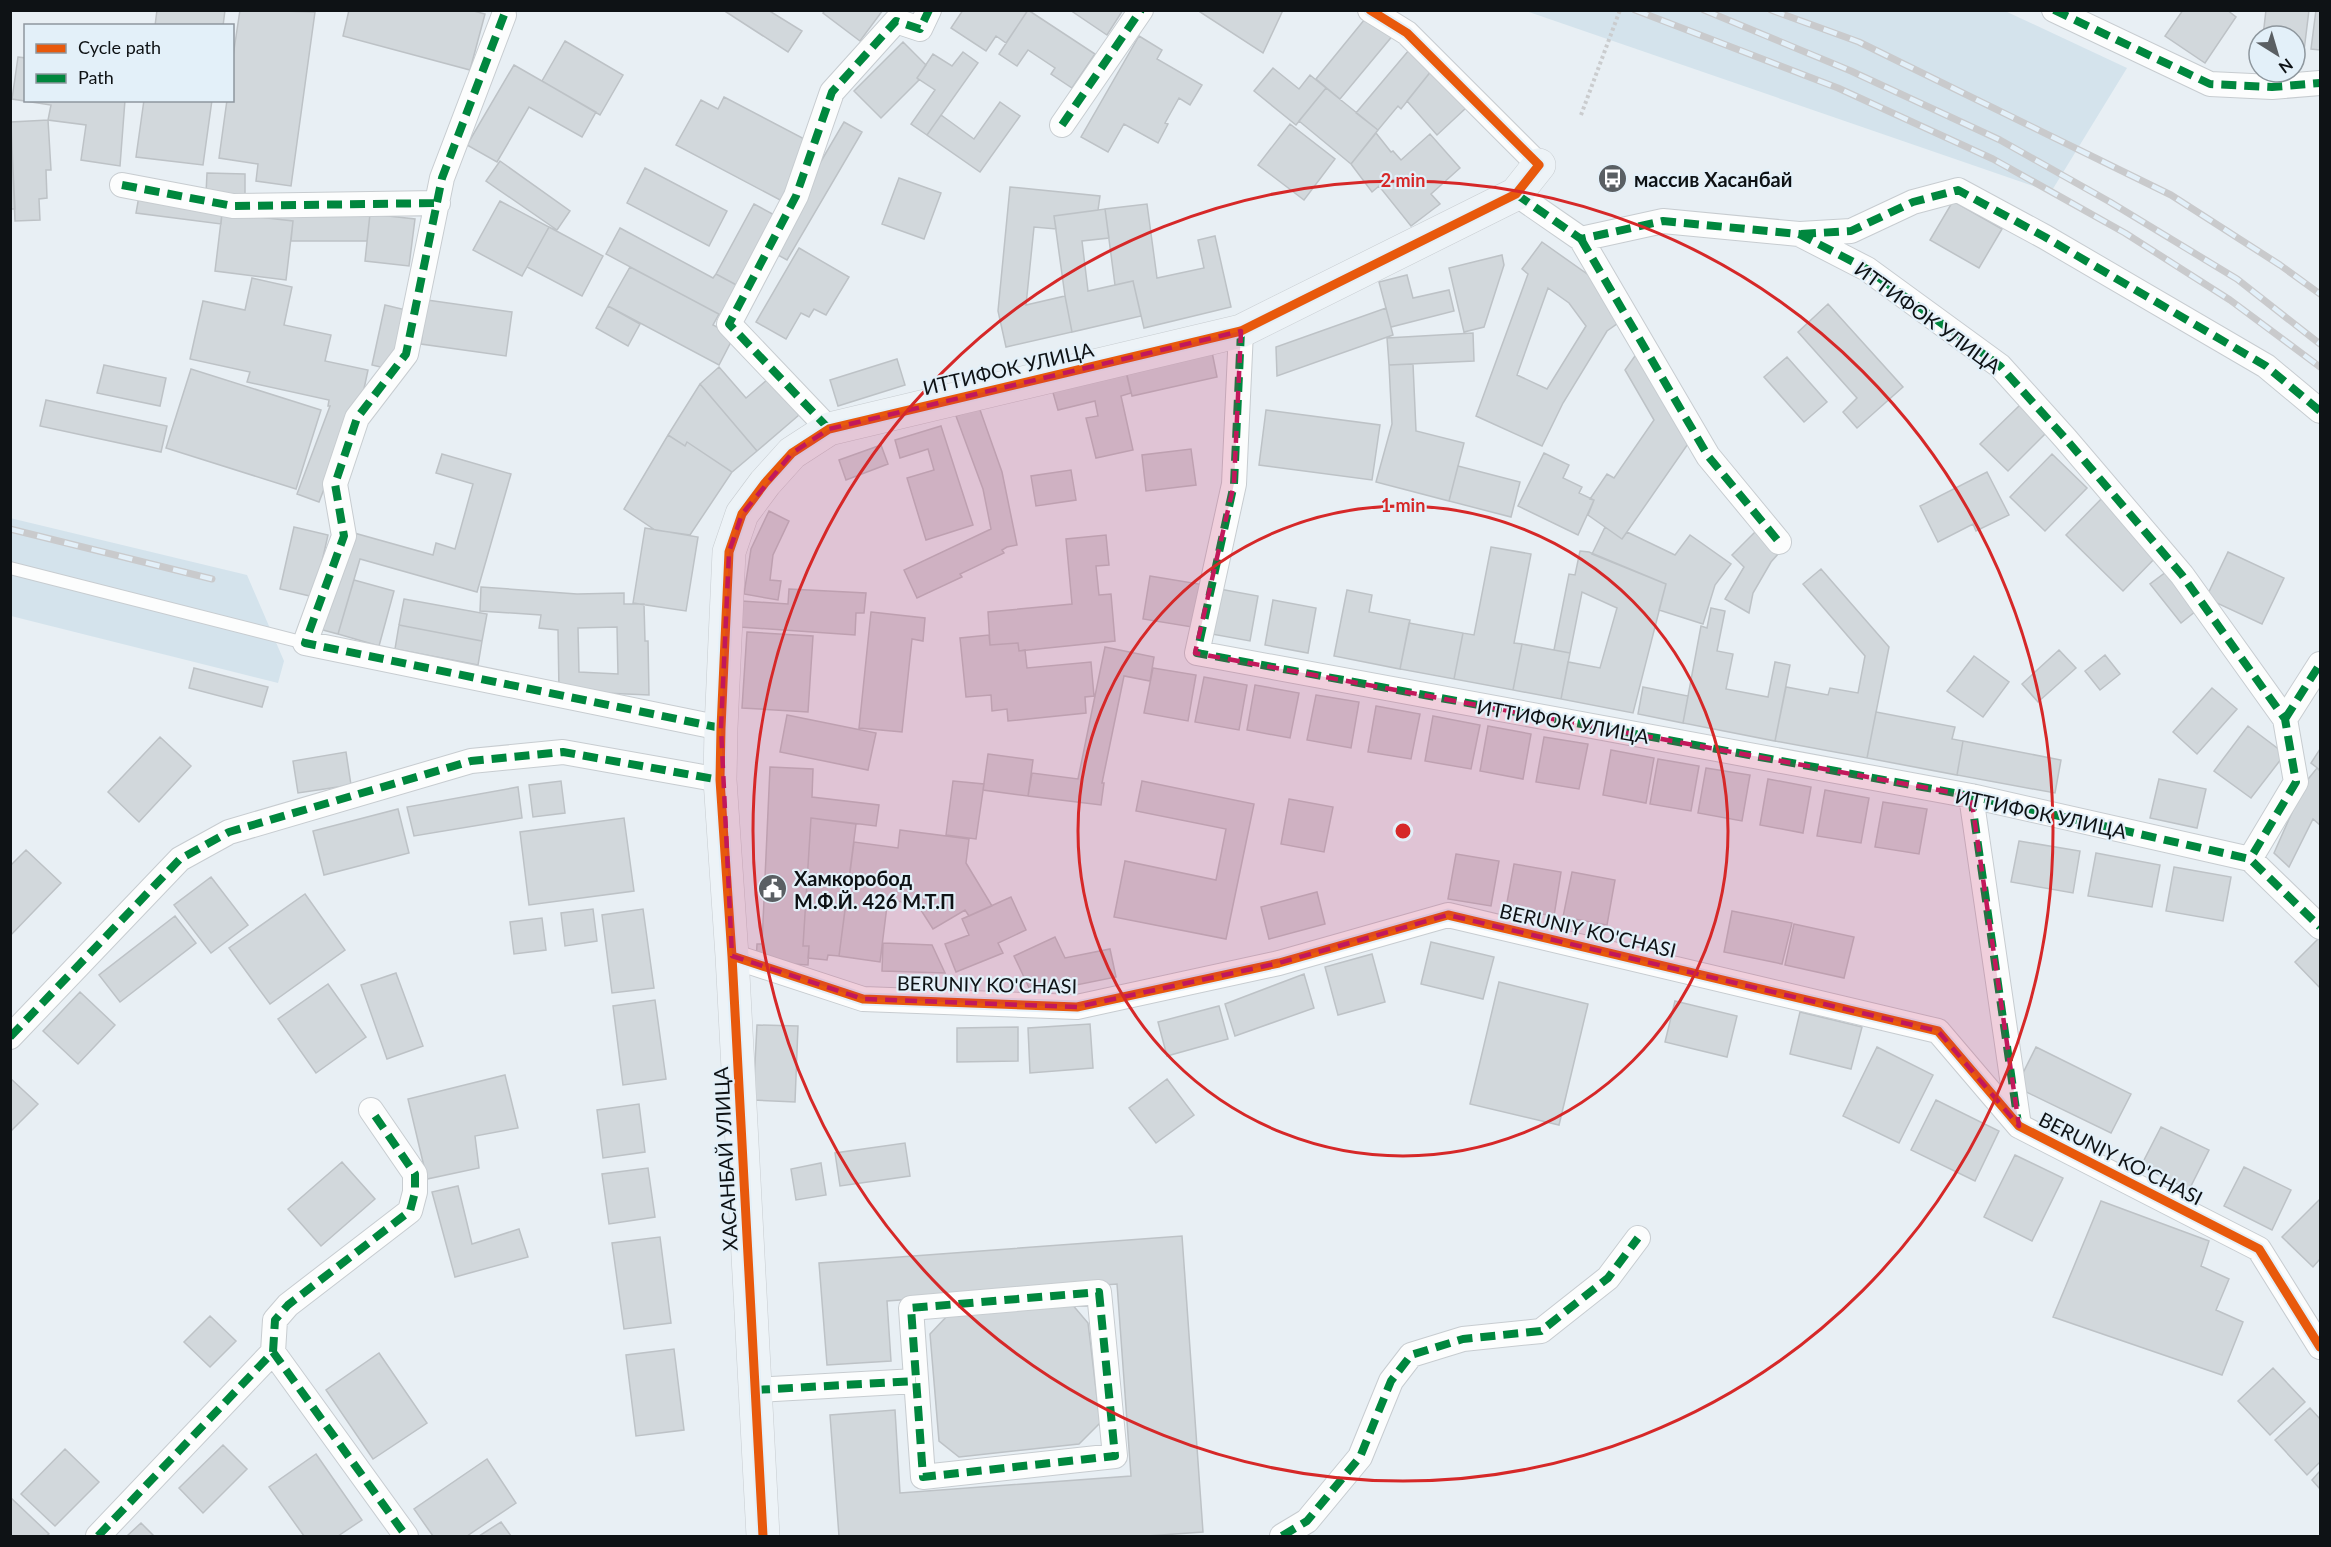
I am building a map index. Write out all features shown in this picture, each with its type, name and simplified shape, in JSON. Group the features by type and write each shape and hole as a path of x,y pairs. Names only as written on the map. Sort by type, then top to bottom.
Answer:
{"street":[{"path":"829,429 729,324 796,195 832,92 896,21 920,29 929,10"},
{"path":"1062,125 1141,10"},
{"path":"1370,10 1407,33 1539,165"},
{"path":"2054,10 2210,84 2272,87 2320,83"},
{"path":"504,15 442,178 406,354 357,418 335,484 344,536 305,643 721,728"},
{"name":"ИТТИФОК УЛИЦА","path":"720,780 729,552 742,514 765,483 792,453 829,429 1241,331 1516,194 1539,165"},
{"path":"122,185 233,206 438,203"},
{"name":"ИТТИФОК УЛИЦА","path":"1581,238 1664,221 1799,234 1851,231 1913,202 1958,190 2045,237 2266,366 2320,411"},
{"path":"1516,194 1581,238 1708,456 1779,542"},
{"name":"ИТТИФОК УЛИЦА","path":"1241,331 1234,484 1197,653 1971,796 2250,859 2296,782 2285,719 2182,574 2000,366 1867,268 1799,234"},
{"path":"2285,719 2320,664"},
{"path":"10,1036 180,859 229,832 471,761 563,753 720,780"},
{"name":"ХАСАНБАЙ УЛИЦА","path":"720,780 732,956 763,1536"},
{"path":"1971,796 2019,1126"},
{"path":"2250,859 2320,927"},
{"name":"BERUNIY KO'CHASI","path":"732,956 862,999 1077,1007 1279,963 1448,915 1938,1031 2019,1126 2259,1249 2320,1347"},
{"path":"371,1110 415,1174 415,1192 410,1211 288,1305 275,1320 273,1352 406,1536"},
{"path":"1282,1536 1307,1521 1360,1456 1391,1381 1411,1355 1463,1339 1541,1331 1608,1278 1638,1238"},
{"path":"1099,1292 1115,1456 923,1477 916,1381 911,1308 1099,1292"},
{"path":"98,1536 273,1352"},
{"path":"755,1390 916,1381"}],"lane":[{"path":"10,568 305,643"}],"path":[{"path":"1581,115 1620,10"}],"highlighted area":[{"path":"1241,331 1234,484 1195,653 1971,796 2019,1126 1938,1031 1448,915 1279,963 1077,1007 863,999 732,956 721,728 729,552 742,514 792,453 829,429"}],"shaded area":[{"path":"1526,11 2005,11 2127,68 2051,192"},
{"path":"10,518 247,575 284,661 278,683 11,616"}],"building":[{"path":"157,10 225,10 223,24 155,24"},
{"path":"240,10 315,12 291,186 256,181 258,164 219,158 227,102 234,102 234,50"},
{"path":"349,10 470,10 485,14 470,70 343,36"},
{"path":"723,10 768,10 802,31 788,52"},
{"path":"825,10 883,10 860,41 823,13"},
{"path":"963,10 1028,10 1006,43 996,36 986,51 951,28"},
{"path":"1028,10 1095,54 1072,88 1051,74 1055,68 1028,50 1017,66 999,54"},
{"path":"1070,10 1123,10 1107,35"},
{"path":"1197,10 1283,10 1263,53"},
{"path":"2183,10 2227,10 2236,17 2205,63 2165,36"},
{"path":"2266,10 2309,10 2307,26 2307,24 2264,24"},
{"path":"2316,10 2320,10 2320,50 2311,49"},
{"path":"1369,14 1394,34 1340,99 1316,79"},
{"path":"1139,36 1162,50 1157,59 1202,85 1190,105 1179,98 1165,123 1168,124 1158,143 1124,124 1108,152 1081,137"},
{"path":"565,41 623,75 600,115 542,81"},
{"path":"903,42 926,65 917,78 919,80 881,118 854,91"},
{"path":"1409,50 1432,70 1401,109 1398,106 1378,130 1356,113"},
{"path":"963,52 978,63 927,135 911,124 935,90 917,78 933,54 952,66"},
{"path":"18,57 24,58 24,101 12,99"},
{"path":"514,65 596,112 582,137 529,107 497,162 467,145"},
{"path":"1273,68 1299,89 1310,75 1326,88 1296,125 1254,91"},
{"path":"1432,70 1466,108 1437,135 1407,101"},
{"path":"1326,88 1378,130 1351,164 1299,121"},
{"path":"724,97 812,143 782,201 676,145 701,100 718,109"},
{"path":"32,102 125,102 120,166 81,160 86,125 48,120 51,105"},
{"path":"144,102 212,102 203,165 136,157"},
{"path":"1000,102 1020,116 980,172 927,135 941,115 974,139"},
{"path":"10,110 15,209 10,209"},
{"path":"48,120 51,170 46,170 47,198 39,199 40,220 15,221 11,122"},
{"path":"844,122 862,132 787,260 769,250"},
{"path":"1290,124 1335,159 1304,200 1258,165"},
{"path":"1376,133 1391,152 1393,151 1401,160 1430,134 1460,168 1431,194 1440,204 1411,226 1379,186 1372,192 1351,164"},
{"path":"500,161 570,211 557,230 486,181"},
{"path":"645,168 727,211 709,246 627,203"},
{"path":"207,173 245,174 245,196 206,194"},
{"path":"899,178 941,193 924,239 882,224"},
{"path":"1010,187 1100,196 1098,210 1054,216 1056,229 1034,227 1026,305 1065,296 1072,332 1006,347 998,311"},
{"path":"139,196 370,214 367,241 291,241 293,221 222,213 221,224 136,213"},
{"path":"500,201 549,227 522,276 473,250"},
{"path":"1953,201 2002,229 1979,268 1930,240"},
{"path":"754,204 780,218 742,288 716,274"},
{"path":"1147,204 1157,278 1204,268 1198,240 1215,236 1231,307 1144,328 1133,281 1115,285 1105,209"},
{"path":"1105,209 1109,238 1082,241 1088,291 1133,281 1141,316 1072,332 1054,216"},
{"path":"222,213 293,221 286,280 215,271"},
{"path":"370,214 415,219 409,266 365,261"},
{"path":"549,227 603,256 582,296 527,267"},
{"path":"620,228 713,278 716,274 742,288 726,318 606,254"},
{"path":"1542,242 1590,276 1621,321 1607,331 1563,403 1542,446 1476,416 1528,274 1522,269","holes":["1548,288 1569,303 1586,326 1547,389 1517,375"]},
{"path":"799,248 849,277 826,315 814,309 809,317 801,313 786,339 756,322"},
{"path":"1502,255 1504,265 1484,327 1464,332 1449,268"},
{"path":"630,267 719,314 713,325 734,336 719,365 608,306"},
{"path":"1407,275 1413,298 1449,290 1454,311 1391,327 1379,282"},
{"path":"252,278 292,287 284,325 331,335 325,361 368,370 359,412 354,411 319,502 297,494 330,406 328,406 329,400 247,382 250,372 190,359 203,301 245,310"},
{"path":"427,300 512,312 506,356 421,344"},
{"path":"1828,304 1903,387 1857,428 1843,412 1857,398 1798,332"},
{"path":"385,305 406,310 393,370 372,365"},
{"path":"608,306 640,324 628,346 596,328"},
{"path":"1386,308 1393,335 1277,376 1276,347"},
{"path":"1473,333 1474,361 1389,365 1387,338"},
{"path":"1211,347 1217,377 1132,396 1125,367"},
{"path":"1637,353 1690,441 1622,539 1588,515 1594,500 1590,499 1607,474 1614,478 1654,420 1625,370"},
{"path":"1787,357 1827,402 1804,422 1764,377"},
{"path":"897,359 905,385 838,406 830,380"},
{"path":"1413,364 1416,431 1464,443 1449,501 1376,482 1392,424 1389,365"},
{"path":"104,365 166,378 160,406 97,393"},
{"path":"719,367 746,398 768,379 799,415 757,451 700,384"},
{"path":"191,369 321,410 296,489 166,448"},
{"path":"1126,372 1131,393 1121,396 1133,450 1096,458 1086,418 1098,416 1095,401 1058,410 1052,389"},
{"path":"700,384 757,451 732,472 687,442 685,446 668,435"},
{"path":"46,400 167,426 161,452 40,426"},
{"path":"2020,405 2047,432 2008,471 1980,444"},
{"path":"979,407 1002,472 1017,545 1007,547 1002,550 1004,553 960,574 962,577 917,598 904,570 991,529 983,489 956,416"},
{"path":"1266,410 1380,425 1372,480 1259,465"},
{"path":"941,426 973,525 926,540 907,478 934,470 928,449 900,458 895,440"},
{"path":"668,435 685,446 687,442 732,472 690,535 655,530 624,509"},
{"path":"881,445 888,464 846,480 839,460"},
{"path":"1191,449 1196,485 1146,491 1142,455"},
{"path":"1544,453 1569,465 1563,478 1582,487 1579,493 1594,500 1578,535 1518,506"},
{"path":"442,454 511,474 477,592 360,559 338,634 319,629 347,531 433,555 436,543 455,549 473,484 436,473"},
{"path":"2052,454 2087,488 2045,531 2010,497"},
{"path":"1458,466 1520,482 1511,517 1449,501"},
{"path":"1071,470 1076,500 1036,506 1031,476"},
{"path":"1987,472 2009,515 1976,531 1973,524 1938,542 1920,506"},
{"path":"2103,497 2160,553 2123,591 2066,535"},
{"path":"769,511 789,521 773,555 770,580 781,581 778,600 744,594 751,549"},
{"path":"294,527 328,535 314,597 280,589"},
{"path":"1605,527 1622,539 1627,532 1675,555 1690,535 1731,564 1715,585 1703,624 1659,610 1666,584 1592,554"},
{"path":"645,528 698,537 686,611 633,603"},
{"path":"1757,530 1779,553 1771,562 1753,593 1749,613 1725,599 1744,567 1732,555"},
{"path":"1106,535 1109,565 1096,566 1099,595 1111,594 1115,641 1019,651 1018,643 990,645 988,612 1072,604 1066,539"},
{"path":"1491,547 1531,554 1514,643 1522,644 1513,690 1454,679 1463,633 1474,635"},
{"path":"1580,551 1589,552 1666,584 1633,713 1561,699 1568,662 1600,668 1617,608 1582,592 1570,653 1554,650 1569,574 1575,575"},
{"path":"2228,552 2284,578 2262,624 2206,598"},
{"path":"1821,569 1889,647 1867,758 1775,741 1786,687 1828,695 1830,688 1858,693 1865,656 1803,584"},
{"path":"2170,569 2201,607 2181,623 2150,584"},
{"path":"1150,576 1205,585 1198,628 1143,619"},
{"path":"354,580 394,591 379,646 338,634"},
{"path":"481,587 577,594 624,593 624,604 644,604 645,641 648,641 649,695 559,691 558,630 539,628 541,615 480,611","holes":["617,627 618,674 579,672 578,628"]},
{"path":"1214,588 1258,596 1250,641 1206,633"},
{"path":"789,589 866,593 864,613 856,613 855,635 740,627 742,601 788,604"},
{"path":"1347,590 1372,595 1369,612 1410,620 1400,669 1334,656"},
{"path":"404,599 487,614 482,641 399,625"},
{"path":"1273,600 1316,608 1308,653 1265,645"},
{"path":"1711,608 1725,611 1717,651 1733,654 1726,689 1768,697 1775,662 1790,665 1775,741 1683,723 1701,626 1707,628"},
{"path":"871,612 925,618 923,641 912,639 902,732 859,728"},
{"path":"1409,623 1463,633 1454,679 1400,669"},
{"path":"399,625 482,641 478,665 395,649"},
{"path":"747,632 813,636 808,712 742,708"},
{"path":"989,635 990,645 1018,643 1019,651 1025,650 1027,668 1091,662 1094,696 1085,697 1086,713 1008,721 1007,709 992,711 991,695 966,697 960,638"},
{"path":"1522,644 1570,653 1561,699 1513,690"},
{"path":"1105,647 1154,657 1150,681 1124,676 1102,783 1104,783 1101,805 1028,796 1032,773 1078,779"},
{"path":"2059,650 2076,668 2038,702 2022,684"},
{"path":"2105,655 2120,674 2100,690 2085,671"},
{"path":"1974,656 2009,682 1983,717 1947,691"},
{"path":"194,668 268,687 262,707 189,688"},
{"path":"1153,668 1196,675 1188,721 1144,713"},
{"path":"1204,677 1247,685 1239,730 1195,722"},
{"path":"1255,685 1299,693 1290,738 1247,730"},
{"path":"1643,687 1688,696 1683,723 1638,714"},
{"path":"2212,688 2237,709 2197,754 2173,732"},
{"path":"1316,695 1359,702 1351,748 1307,740"},
{"path":"1376,706 1420,714 1411,759 1368,752"},
{"path":"1876,712 1955,727 1952,739 1963,741 1957,775 1867,758"},
{"path":"787,715 876,733 868,770 780,752"},
{"path":"1433,716 1480,725 1471,769 1425,761"},
{"path":"1488,726 1531,734 1523,779 1480,771"},
{"path":"2248,726 2285,754 2251,798 2214,771"},
{"path":"160,737 191,766 139,822 108,792"},
{"path":"1544,737 1588,744 1579,789 1536,782"},
{"path":"1963,741 2061,760 2055,793 1957,775"},
{"path":"2320,749 2320,770 2311,763"},
{"path":"1611,750 1654,758 1646,803 1603,795"},
{"path":"346,752 351,785 298,793 293,761"},
{"path":"988,754 1033,760 1028,796 983,790"},
{"path":"1658,759 1699,766 1691,811 1650,804"},
{"path":"770,767 813,769 812,797 879,805 876,826 811,818 803,946 809,946 808,965 756,962 757,944 762,944"},
{"path":"1706,768 1750,775 1742,821 1698,813"},
{"path":"2317,768 2320,771 2320,825 2313,819 2289,867 2274,853 2305,783"},
{"path":"1768,779 1811,787 1803,833 1760,825"},
{"path":"2159,779 2206,789 2197,828 2150,818"},
{"path":"561,781 565,813 533,817 529,785"},
{"path":"953,781 984,784 976,839 946,835"},
{"path":"1142,781 1254,804 1226,939 1114,917 1125,861 1216,880 1226,829 1136,811"},
{"path":"518,787 522,818 414,836 407,807"},
{"path":"1825,790 1869,798 1861,843 1817,836"},
{"path":"1289,799 1333,807 1324,852 1281,844"},
{"path":"1883,802 1927,809 1919,854 1875,847"},
{"path":"398,809 409,853 324,875 313,831"},
{"path":"624,818 634,891 529,905 520,832"},
{"path":"811,818 856,824 839,956 828,955 827,960 808,958 809,946 803,946"},
{"path":"900,830 969,839 966,863 992,906 969,916 965,910 933,929 919,907 888,898 880,962 839,956 854,842 898,848"},
{"path":"2019,841 2080,851 2073,893 2011,882"},
{"path":"26,850 61,883 10,936 10,866"},
{"path":"2096,853 2160,865 2152,907 2088,896"},
{"path":"1456,854 1499,861 1491,906 1448,899"},
{"path":"1514,864 1561,872 1554,916 1506,908"},
{"path":"2174,867 2231,877 2223,921 2166,911"},
{"path":"1572,872 1615,880 1607,925 1563,917"},
{"path":"211,877 248,925 211,953 174,905"},
{"path":"1317,892 1325,924 1269,939 1261,907"},
{"path":"305,894 345,950 270,1004 229,948"},
{"path":"1011,897 1026,930 998,943 1003,953 956,972 945,944 969,935 962,919"},
{"path":"593,909 597,941 565,946 561,913"},
{"path":"643,909 654,988 612,993 602,915"},
{"path":"1732,911 1792,923 1782,964 1724,952"},
{"path":"175,916 196,943 120,1002 99,975"},
{"path":"542,918 546,950 514,954 510,922"},
{"path":"1794,924 1854,937 1844,978 1785,965"},
{"path":"1055,937 1065,958 1110,949 1116,977 1032,994 1014,956"},
{"path":"2320,937 2320,988 2295,962"},
{"path":"1431,942 1494,957 1483,999 1421,984"},
{"path":"883,943 932,945 945,973 882,971"},
{"path":"1372,954 1385,1002 1338,1015 1325,967"},
{"path":"396,973 423,1046 387,1059 361,985"},
{"path":"1304,974 1314,1008 1235,1036 1225,1004"},
{"path":"1499,982 1588,1004 1559,1125 1470,1104"},
{"path":"328,984 366,1037 316,1073 278,1019"},
{"path":"80,992 115,1025 78,1064 43,1031"},
{"path":"655,1000 666,1079 623,1085 613,1006"},
{"path":"1675,1001 1737,1016 1727,1057 1665,1042"},
{"path":"1219,1006 1228,1039 1167,1056 1158,1022"},
{"path":"1800,1012 1862,1027 1851,1069 1790,1054"},
{"path":"1090,1024 1093,1068 1030,1073 1028,1028"},
{"path":"757,1025 798,1026 795,1102 753,1100"},
{"path":"1018,1027 1018,1061 957,1062 957,1028"},
{"path":"1877,1047 1933,1075 1899,1143 1843,1116"},
{"path":"2036,1047 2131,1094 2111,1133 2016,1087"},
{"path":"505,1075 518,1128 475,1136 479,1168 427,1179 408,1099"},
{"path":"10,1078 38,1104 10,1132"},
{"path":"1167,1079 1194,1115 1156,1143 1129,1108"},
{"path":"1936,1100 1999,1131 1975,1181 1911,1150"},
{"path":"639,1104 645,1152 603,1158 597,1110"},
{"path":"2161,1127 2209,1150 2189,1190 2141,1166"},
{"path":"905,1143 910,1176 840,1186 835,1153"},
{"path":"2015,1155 2063,1178 2032,1241 1984,1217"},
{"path":"342,1162 375,1199 321,1246 288,1209"},
{"path":"821,1163 826,1195 796,1200 791,1169"},
{"path":"2244,1167 2291,1190 2272,1230 2224,1206"},
{"path":"648,1168 655,1217 609,1224 602,1174"},
{"path":"458,1186 472,1244 519,1229 528,1257 455,1277 432,1192"},
{"path":"2320,1199 2320,1259 2313,1267 2282,1237"},
{"path":"2101,1201 2209,1241 2201,1266 2229,1279 2216,1310 2243,1322 2222,1375 2053,1317"},
{"path":"1182,1236 1203,1532 1147,1536 839,1536 830,1415 895,1410 900,1493 1131,1476 1117,1284 887,1301 891,1361 827,1365 819,1263"},
{"path":"660,1237 671,1323 624,1329 612,1243"},
{"path":"1071,1303 1088,1323 1100,1423 1079,1444 959,1457 939,1441 930,1334 949,1314"},
{"path":"210,1316 236,1341 210,1367 184,1342"},
{"path":"674,1349 684,1430 636,1436 626,1355"},
{"path":"379,1353 427,1423 373,1459 326,1390"},
{"path":"2273,1368 2305,1402 2270,1435 2238,1401"},
{"path":"2310,1408 2320,1419 2320,1462 2307,1475 2275,1440"},
{"path":"223,1445 247,1469 203,1513 179,1488"},
{"path":"65,1449 99,1482 55,1526 21,1494"},
{"path":"316,1454 362,1520 338,1536 304,1536 269,1487"},
{"path":"487,1459 516,1503 467,1536 433,1536 414,1509"},
{"path":"2320,1471 2320,1489 2312,1480"},
{"path":"10,1497 49,1534 46,1536 10,1536"},
{"path":"501,1522 511,1536 479,1536"},
{"path":"141,1523 154,1536 127,1536"}],"railway":[{"path":"1635,10 1838,88 1993,159 2125,233 2230,300 2320,367"},
{"path":"1704,10 1851,71 2000,140 2110,202 2237,279 2320,344"},
{"path":"1771,10 1859,42 2171,195 2280,265 2320,294"},
{"path":"10,529 212,579"}],"marked path":[{"path":"829,429 729,324 796,196 832,92 896,21 920,29 929,10"},
{"path":"1062,125 1141,10"},
{"path":"2054,10 2210,84 2272,87 2320,83"},
{"path":"504,15 442,178 406,354 357,418 335,484 344,536 305,643 721,728"},
{"path":"122,185 233,206 438,203"},
{"path":"1801,234 1851,231 1913,202 1958,190 2045,237 2266,366 2320,411"},
{"path":"1516,194 1581,239 1663,221 1799,234 1867,269 2000,366 2182,575 2285,719 2296,782 2250,859"},
{"path":"1581,239 1708,456 1779,542"},
{"path":"1241,331 1234,484 1197,653 1971,796 2250,859 2320,927"},
{"path":"2285,719 2320,664"},
{"path":"10,1037 180,859 229,832 471,761 563,752 720,780"},
{"path":"1971,796 2018,1123"},
{"path":"273,1352 275,1320 288,1305 410,1211 415,1192 415,1174 371,1110"},
{"path":"1282,1536 1307,1521 1360,1457 1391,1381 1411,1355 1463,1339 1541,1331 1608,1278 1638,1238"},
{"path":"1099,1292 1115,1456 923,1477 911,1308 1099,1292"},
{"path":"98,1536 273,1352 406,1536"},
{"path":"755,1390 916,1381"}],"cycle path":[{"path":"763,1536 732,956 720,780 729,552 742,514 765,483 792,453 829,429 1241,331 1516,194 1539,165 1407,33 1370,10"},
{"path":"732,956 863,999 1077,1007 1279,963 1448,915 1938,1031 2019,1126 2259,1249 2320,1347"}],"place":[{"name":"массив Хасанбай","path":"1613,179"},
{"name":"Хамкоробод М.Ф.Й. 426 М.Т.П","path":"773,889"}]}
